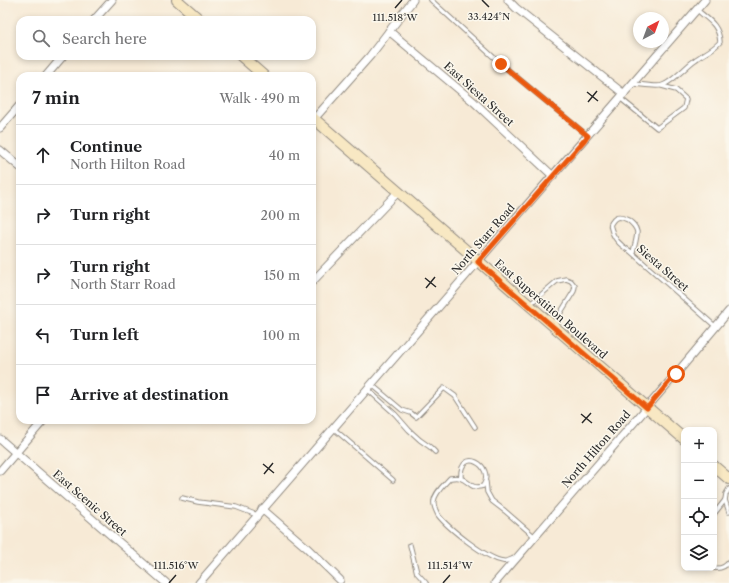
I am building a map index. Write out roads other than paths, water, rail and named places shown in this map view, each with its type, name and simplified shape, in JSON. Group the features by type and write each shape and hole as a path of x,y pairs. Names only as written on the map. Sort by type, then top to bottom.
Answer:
{"main road":[{"path":"177,0 195,16"},
{"path":"246,60 259,72"},
{"name":"East Superstition Boulevard","path":"316,121 681,437"},
{"path":"717,469 729,479"}],"street":[{"path":"98,16 112,0"},
{"path":"316,115 370,56 413,0"},
{"path":"508,0 622,96"},
{"name":"North Starr Road","path":"199,583 705,0"},
{"name":"East Siesta Street","path":"389,31 474,102 553,176"},
{"path":"49,72 60,60"},
{"path":"0,128 16,110"},
{"path":"0,150 16,164"},
{"path":"316,278 398,192"},
{"name":"North Hilton Road","path":"495,583 729,311"},
{"path":"0,471 40,424"},
{"name":"East Scenic Street","path":"0,439 166,583"},
{"path":"262,509 306,547 340,580"}],"lane":[{"path":"430,0 501,64 588,136"},
{"path":"662,86 675,78 696,59 716,48 720,42 720,34 715,25 697,10"},
{"path":"622,96 657,128 684,108 686,99 676,90 662,86 632,84"},
{"name":"Siesta Street","path":"633,253 637,232 632,223 624,218 616,217 610,225 616,239 620,244 633,253 716,327"},
{"path":"529,305 557,280 566,279 571,281 575,286 574,291 552,326"},
{"path":"369,386 402,410 411,413 416,417 444,388 455,396 475,427"},
{"path":"369,386 409,430 435,452"},
{"path":"333,428 393,480"},
{"path":"461,478 461,470 465,463 470,460 474,460 478,463 483,467 485,472 487,492 492,501 535,537"},
{"path":"486,482 483,486 478,487 472,486 461,478 450,478 436,495 434,500 434,505 438,515 463,538 488,555 505,562 518,557"},
{"path":"729,489 725,500 729,512"},
{"path":"182,498 198,502 236,507 257,515"},
{"path":"717,510 725,500"},
{"path":"410,545 416,573 426,583"},
{"path":"717,569 726,566 729,562"}]}
